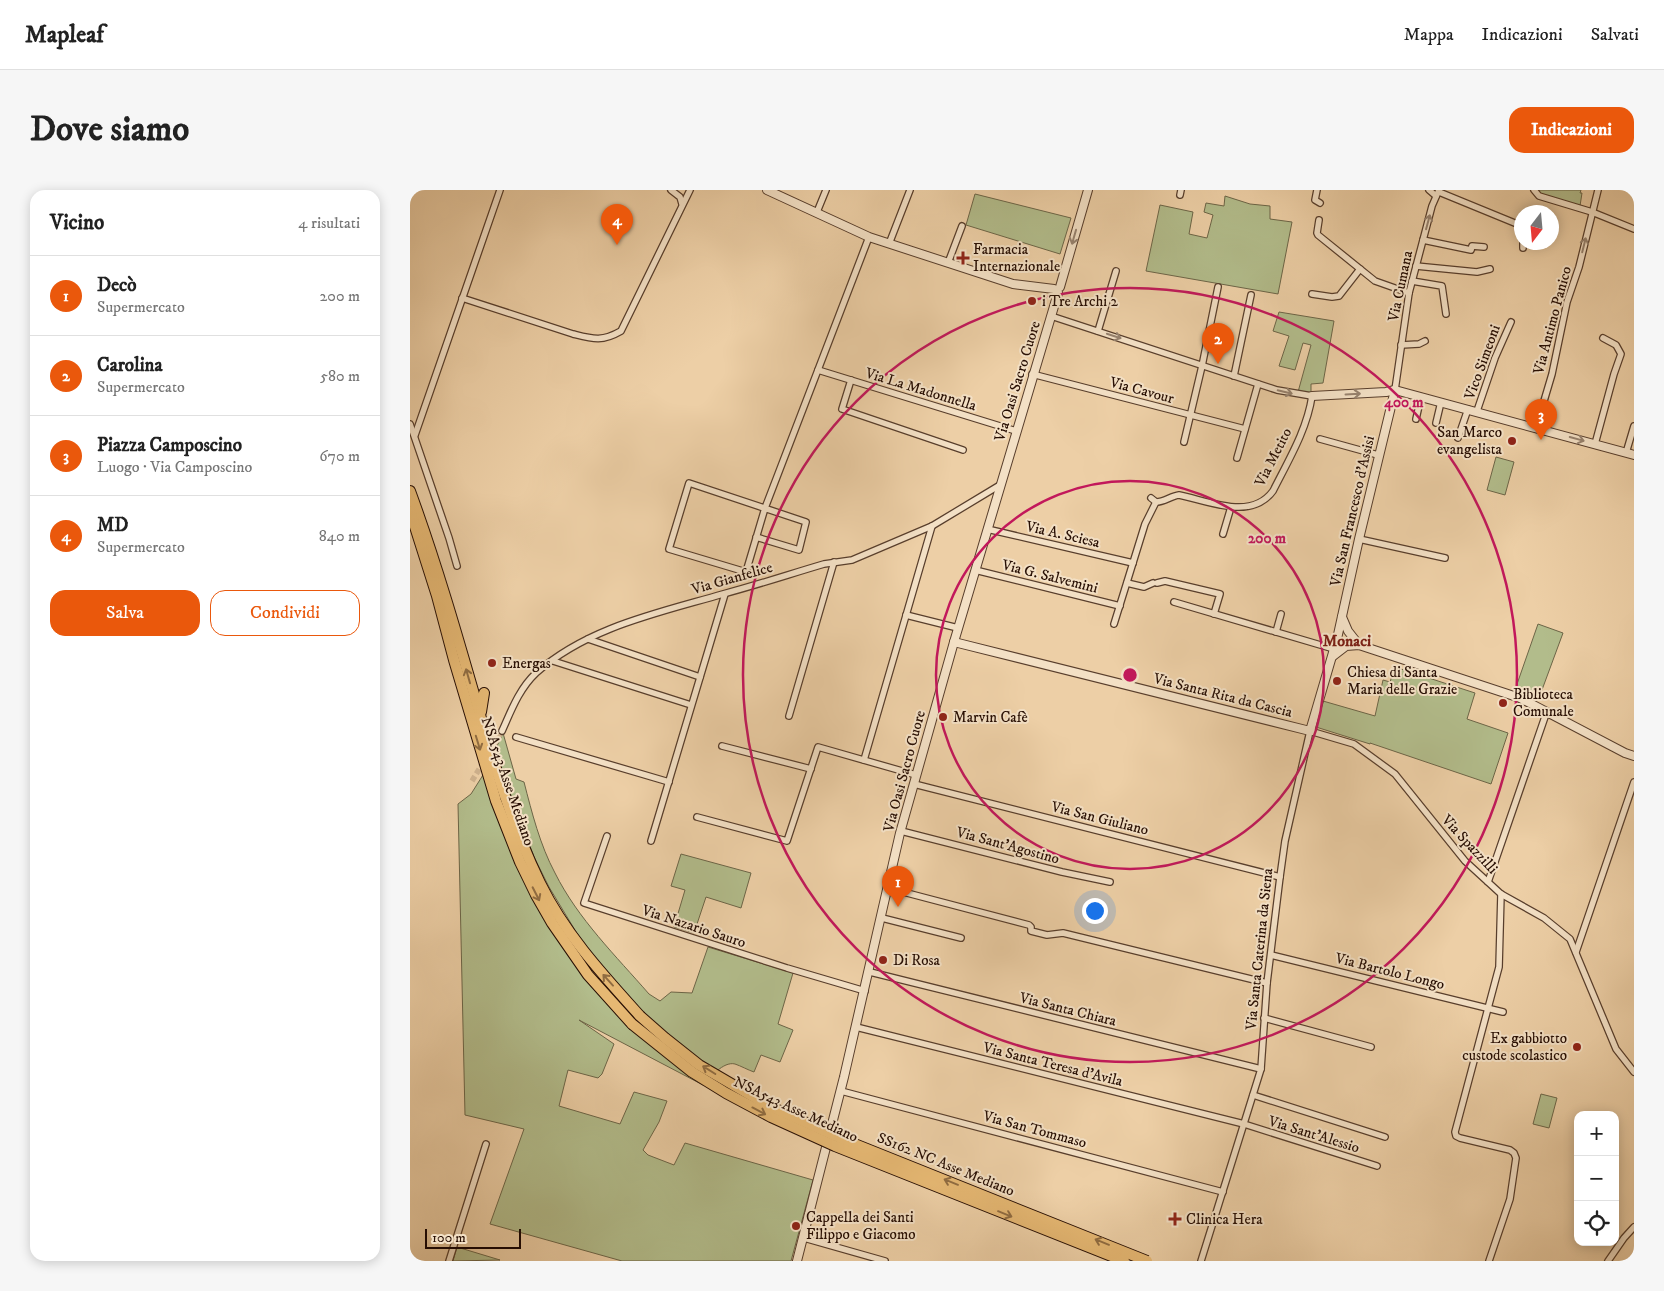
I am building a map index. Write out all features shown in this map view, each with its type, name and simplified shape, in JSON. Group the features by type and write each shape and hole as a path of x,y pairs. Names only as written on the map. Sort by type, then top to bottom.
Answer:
{"highway":[{"name":"NSA543 Asse Mediano","path":"410,491 444,595 505,799 541,884 576,941 597,968 640,1016"},
{"name":"NSA543 Asse Mediano","path":"410,511 437,596 468,710 506,830 536,895 552,923 588,975 632,1024 692,1072 772,1118 835,1146 1124,1261"},
{"path":"444,595 464,634"},
{"path":"481,721 484,693"},
{"name":"SS162 NC Asse Mediano","path":"640,1016 699,1065 771,1107 842,1139 1147,1261"}],"street":[{"path":"415,435 500,190"},
{"path":"671,190 680,197 682,204"},
{"path":"462,298 573,334 592,339 609,338 621,332 690,190"},
{"path":"767,190 869,237 889,244 1013,284 1057,289"},
{"path":"817,212 826,190"},
{"path":"889,244 910,190"},
{"name":"Via Oasi Sacro Cuore","path":"797,1261 870,972 901,830 1032,374 1088,190"},
{"path":"1317,190 1315,200 1320,203"},
{"path":"1429,190 1514,223"},
{"path":"1534,190 1539,196 1592,212 1634,229"},
{"name":"Via Antimo Panico","path":"1536,428 1552,374 1567,302 1579,267 1598,190"},
{"name":"Via Cumana","path":"1395,390 1409,293 1438,192"},
{"path":"1319,220 1318,235 1375,281 1409,293"},
{"path":"948,263 962,226"},
{"path":"756,537 798,550 806,522 765,508 689,483 669,549 746,572 756,537 765,508 869,237"},
{"path":"1423,240 1471,250 1472,246 1484,247"},
{"path":"1416,266 1477,272 1490,269"},
{"path":"1312,294 1332,297 1339,296 1360,269"},
{"path":"1098,331 1116,271"},
{"path":"1412,281 1442,286 1446,314"},
{"path":"1184,442 1218,287"},
{"path":"1234,376 1251,295"},
{"path":"1051,316 1277,390 1312,396 1395,390 1478,411 1630,454 1634,426"},
{"name":"Vico Simeoni","path":"1478,411 1510,322"},
{"path":"1595,444 1621,354 1616,345 1603,338"},
{"path":"1401,345 1426,342"},
{"name":"Via La Madonnella","path":"818,370 1016,431"},
{"name":"Via Cavour","path":"1032,374 1245,429"},
{"path":"851,380 842,409 963,450"},
{"path":"1236,458 1258,384"},
{"name":"Via San Francesco d'Assisi","path":"1337,638 1378,455 1395,390"},
{"name":"Via Metito","path":"1114,624 1154,500 1160,502 1180,495 1238,508 1258,504 1267,499 1273,491 1302,432 1310,411 1312,396"},
{"path":"1416,419 1421,397"},
{"path":"1436,423 1441,402"},
{"path":"1458,438 1468,409"},
{"path":"410,424 450,538 457,566"},
{"path":"1320,440 1378,455"},
{"name":"Via Gianfelice","path":"502,731 516,699 535,674 588,639 635,618 725,594 815,566 852,560 932,526 1000,485"},
{"path":"1223,534 1231,507"},
{"path":"864,760 932,526"},
{"name":"Via A. Sciesa","path":"987,529 1133,563"},
{"path":"1359,539 1446,558"},
{"path":"789,716 834,562"},
{"name":"Via G. Salvemini","path":"975,570 1120,606"},
{"path":"1127,583 1144,587 1166,581 1220,594 1214,614"},
{"path":"651,841 725,594"},
{"path":"1174,602 1334,649"},
{"path":"1276,632 1281,614"},
{"path":"906,615 958,628"},
{"path":"1342,615 1344,625 1355,643"},
{"path":"1337,638 1342,643 1355,643 1520,698 1634,756"},
{"name":"Via Santa Caterina da Siena","path":"1202,1261 1261,1069 1267,983 1287,832 1310,731 1337,638"},
{"path":"588,639 700,677"},
{"name":"Via Santa Rita da Cascia","path":"954,642 1310,731"},
{"path":"1331,659 1338,651 1355,643"},
{"path":"552,661 691,706"},
{"path":"1488,882 1547,711"},
{"name":"Via Spazzilli","path":"1310,731 1354,744 1382,763 1395,774 1465,862 1501,894 1544,918 1570,939 1616,1049 1634,1072"},
{"path":"516,737 669,782"},
{"path":"722,746 811,769"},
{"path":"697,817 787,842 818,747 916,775"},
{"path":"1576,952 1634,782"},
{"name":"Via San Giuliano","path":"914,784 1280,877"},
{"name":"Via Sant'Agostino","path":"901,830 1062,872 1110,882"},
{"name":"Via Nazario Sauro","path":"606,836 584,904 865,991"},
{"path":"888,888 1029,925 1031,931 1047,935 1063,933 1267,983"},
{"path":"1488,1261 1510,1199 1516,1158 1514,1152 1460,1138 1456,1136 1455,1132 1499,967 1501,894"},
{"path":"882,918 961,938"},
{"name":"Via Bartolo Longo","path":"1271,955 1503,1012"},
{"name":"Via Santa Chiara","path":"870,972 1261,1069"},
{"path":"1264,1018 1371,1047"},
{"name":"Via Santa Teresa d'Avila","path":"856,1027 1244,1124"},
{"name":"Via San Tommaso","path":"841,1091 1223,1192"},
{"path":"1253,1095 1385,1136"},
{"name":"Via Sant'Alessio","path":"1244,1124 1377,1166"},
{"path":"449,1261 486,1144"},
{"path":"1608,1261 1634,1227"},
{"path":"804,1238 885,1261"}],"green space":[{"path":"1539,190 1581,190 1580,206 1539,195"},
{"path":"975,194 1071,218 1060,254 966,225"},
{"path":"1225,196 1250,204 1270,206 1270,219 1292,222 1278,294 1146,271 1160,205 1193,212 1189,234 1207,238 1213,215 1204,212 1206,203 1224,206"},
{"path":"1279,312 1334,321 1323,383 1311,384 1311,393 1298,392 1311,345 1303,343 1295,370 1279,366 1289,336 1273,331"},
{"path":"1496,457 1514,462 1505,495 1487,490"},
{"path":"1538,624 1563,633 1539,698 1516,687"},
{"path":"1395,667 1475,693 1467,719 1508,733 1491,784 1370,743 1316,727 1323,701 1375,716 1383,680 1390,682"},
{"path":"503,733 516,779 524,782 541,840 564,890 598,936 649,994 660,1001 671,992 692,993 708,947 793,973 778,1024 793,1030 780,1062 761,1055 754,1072 735,1064 726,1065 721,1067 703,1085 579,1020 614,1044 602,1074 598,1078 568,1070 559,1106 620,1124 634,1092 667,1101 659,1122 643,1150 648,1155 674,1165 685,1143 813,1180 791,1261 622,1261 490,1224 524,1129 465,1115 458,804 471,794 483,775 517,865 631,1029 644,1015 584,945 549,887 534,857 503,774 497,746"},
{"path":"681,854 751,873 741,908 706,897 694,933 674,927 685,890 671,886"},
{"path":"1541,1094 1557,1098 1549,1128 1533,1124"},
{"path":"457,1247 500,1260 453,1261"}],"tunnel":[{"path":"490,751 502,731"},
{"path":"472,781 484,761"}],"place":[{"name":"MD","path":"617,245"},
{"name":"Farmacia Internazionale","path":"963,258"},
{"name":"i Tre Archi 2","path":"1032,301"},
{"name":"Carolina","path":"1218,364"},
{"name":"Piazza Camposcino","path":"1541,440"},
{"name":"San Marco evangelista","path":"1512,441"},
{"name":"Energas","path":"492,663"},
{"name":"Chiesa di Santa Maria delle Grazie","path":"1337,681"},
{"name":"Biblioteca Comunale","path":"1503,703"},
{"name":"Marvin Cafè","path":"943,717"},
{"name":"Decò","path":"898,907"},
{"name":"Di Rosa","path":"883,960"},
{"name":"Ex gabbiotto custode scolastico","path":"1577,1047"},
{"name":"Clinica Hera","path":"1175,1219"},
{"name":"Cappella dei Santi Filippo e Giacomo","path":"796,1226"}],"district":[{"name":"Monaci","path":"1347,640"}]}
